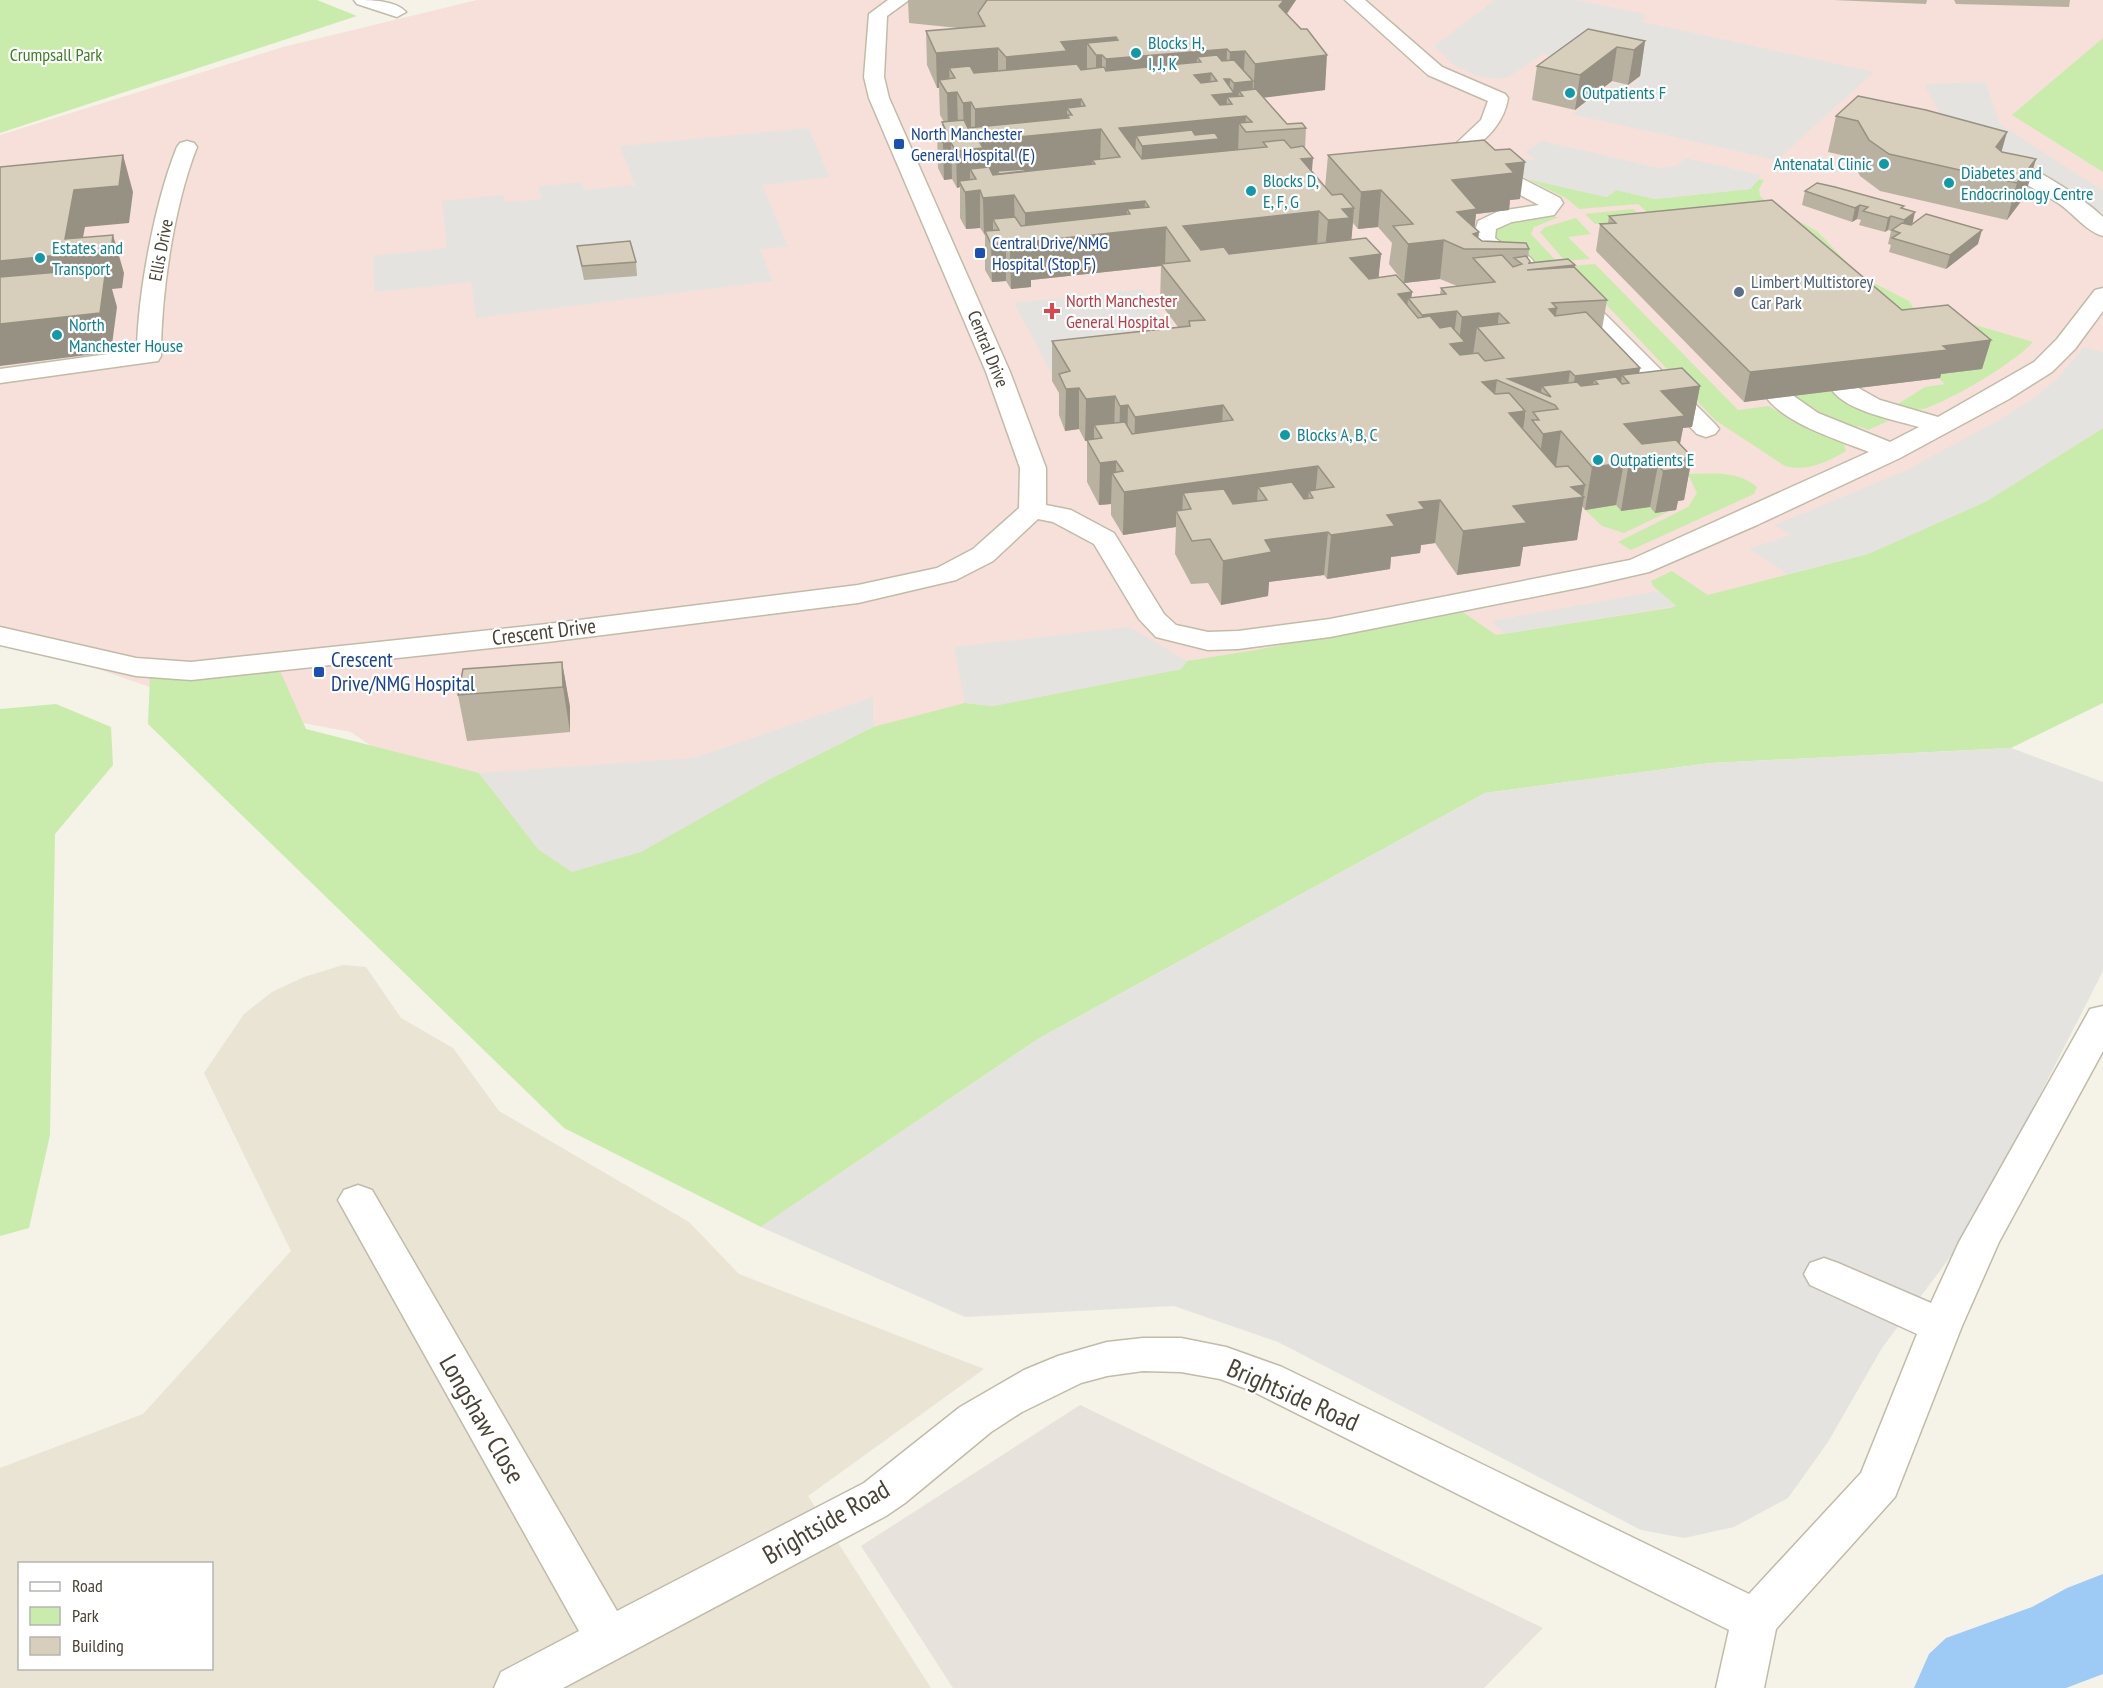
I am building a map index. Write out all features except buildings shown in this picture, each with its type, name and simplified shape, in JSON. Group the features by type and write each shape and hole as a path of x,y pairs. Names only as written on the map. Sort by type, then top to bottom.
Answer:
{"street":[{"path":"363,0 397,12"},
{"name":"Central Drive","path":"900,0 878,14 874,77 879,98 1006,393 1033,468 1032,510"},
{"path":"1354,0 1414,55 1435,71 1498,98 1497,114 1481,132 1455,153 1552,202 1546,210 1499,219 1486,226 1483,232 1484,239 1496,251 1549,271 1706,429"},
{"name":"Ellis Drive","path":"0,376 148,356 148,330 171,197 179,166 187,147"},
{"path":"1976,150 2026,176 2093,218 2103,229"},
{"path":"1032,510 1061,516 1104,539 1153,619 1166,630 1190,638 1238,640 1330,628 1619,572 1639,566 1747,519 1892,452 2043,367 2066,344 2103,295"},
{"path":"1844,390 1871,405 1940,425"},
{"path":"1779,398 1809,418 1892,452"},
{"name":"Crescent Drive","path":"0,636 136,667 190,671 547,633 858,594 946,574 983,555 1032,510"},
{"path":"1740,1688 1755,1620 1879,1484 1941,1326 1979,1242 2103,1018"},
{"name":"Longshaw Close","path":"358,1200 608,1639"},
{"path":"1824,1274 1941,1326"},
{"name":"Brightside Road","path":"518,1688 874,1501 945,1442 1007,1397 1043,1378 1099,1360 1170,1355 1220,1362 1267,1378 1755,1620"}],"shaded area":[{"name":"North Manchester General Hospital","path":"477,0 2103,0 2103,482 2026,530 603,906 351,732 196,703 0,635 0,135 283,47"},
{"path":"1495,0 1575,0 1645,14 1643,22 1874,72 1777,160 1572,114 1613,83 1631,87 1642,75 1543,54 1510,76 1499,79 1477,76 1454,65 1434,46"},
{"path":"1985,82 2000,124 2103,191 2103,213 1946,125 1924,84"},
{"path":"809,128 829,177 762,185 788,247 760,249 773,281 476,318 471,282 375,292 373,256 447,248 442,201 503,195 505,202 541,199 539,186 582,182 584,190 635,185 620,146"},
{"path":"1542,141 1658,168 1677,166 1685,158 1762,175 1750,189 1655,199 1616,190 1607,197 1527,179 1505,167 1516,158 1536,160 1525,152"},
{"path":"1143,289 1189,360 1053,376 1014,303"},
{"path":"2084,347 2103,352 2103,428 1987,501 1868,554 1788,574 1749,549 1791,535 1775,525 1907,470 2002,418 2031,400 2056,380"},
{"path":"1658,591 1676,606 1504,634 1492,621"},
{"path":"1129,627 1187,661 1181,669 993,706 965,703 954,647"},
{"path":"873,697 873,727 772,778 641,852 572,872 539,850 479,773 694,758"},
{"path":"2011,748 2103,782 2103,971 1972,1228 1882,1348 1828,1442 1788,1498 1734,1527 1684,1538 1641,1530 1278,1342 1174,1306 965,1317 761,1227 1038,1039 1485,793 1711,763"},
{"path":"343,965 366,967 401,1018 453,1048 499,1111 689,1222 739,1274 984,1369 808,1496 931,1688 0,1688 0,1468 143,1414 291,1251 204,1073 244,1014 272,992 304,977"},
{"path":"1080,1405 1543,1628 1484,1688 953,1688 861,1546"}],"green space":[{"name":"Crumpsall Park","path":"0,0 317,0 357,16 0,133"},
{"path":"2103,38 2103,172 2012,115"},
{"path":"1527,179 1607,197 1616,190 1655,199 1750,189 1759,179 1764,180 1759,189 1760,196 1773,207 1817,231 1860,276 1909,301 1914,309 1906,317 1659,223 1638,204 1579,209 1566,198"},
{"path":"1633,209 1644,219 1595,224 1585,214"},
{"path":"1530,216 1559,217 1534,227 1531,234 1574,280 1555,268 1522,256 1492,237 1500,224"},
{"path":"1576,218 1591,234 1568,237 1590,259 1565,261 1540,232 1545,227"},
{"path":"1595,264 1738,410 1769,406 1793,422 1844,443 1846,451 1817,465 1793,468 1785,466 1715,420 1570,266"},
{"path":"1962,321 2033,342 2013,360 1969,388 1940,402 1916,410 1893,407 1925,387 1945,384 1935,375"},
{"path":"1835,391 1895,418 1868,430 1859,426 1854,429 1816,415 1789,396"},
{"path":"2103,428 2103,703 2011,748 1711,763 1485,793 1038,1039 761,1227 564,1128 148,724 150,675 280,671 306,729 479,773 539,850 772,778 873,727 965,703 993,706 1181,669 1187,661 1256,650 1460,610 1496,635 1670,608 1676,606 1653,586 1651,581 1672,571 1708,595 1868,554 1987,501"},
{"path":"1688,474 1733,475 1757,487 1754,494 1631,550 1618,542 1688,507 1697,493"},
{"path":"1616,505 1621,511 1650,507 1655,513 1670,511 1624,533 1602,526 1585,510"},
{"path":"56,704 111,727 113,765 55,834 50,1135 29,1228 0,1236 0,709"}],"waterway":[{"path":"1966,1688 1983,1672 2066,1641 2103,1620"}],"place":[{"name":"Blocks H, I, J, K","path":"1136,53"},
{"name":"Outpatients F","path":"1570,93"},
{"name":"North Manchester General Hospital (E)","path":"899,144"},
{"name":"Antenatal Clinic","path":"1884,164"},
{"name":"Diabetes and Endocrinology Centre","path":"1949,183"},
{"name":"Blocks D, E, F, G","path":"1251,191"},
{"name":"Central Drive/NMG Hospital (Stop F)","path":"980,253"},
{"name":"Estates and Transport","path":"40,258"},
{"name":"Limbert Multistorey Car Park","path":"1739,292"},
{"name":"North Manchester General Hospital","path":"1052,311"},
{"name":"North Manchester House","path":"57,335"},
{"name":"Blocks A, B, C","path":"1285,435"},
{"name":"Outpatients E","path":"1598,460"},
{"name":"Crescent Drive/NMG Hospital","path":"319,672"}]}
